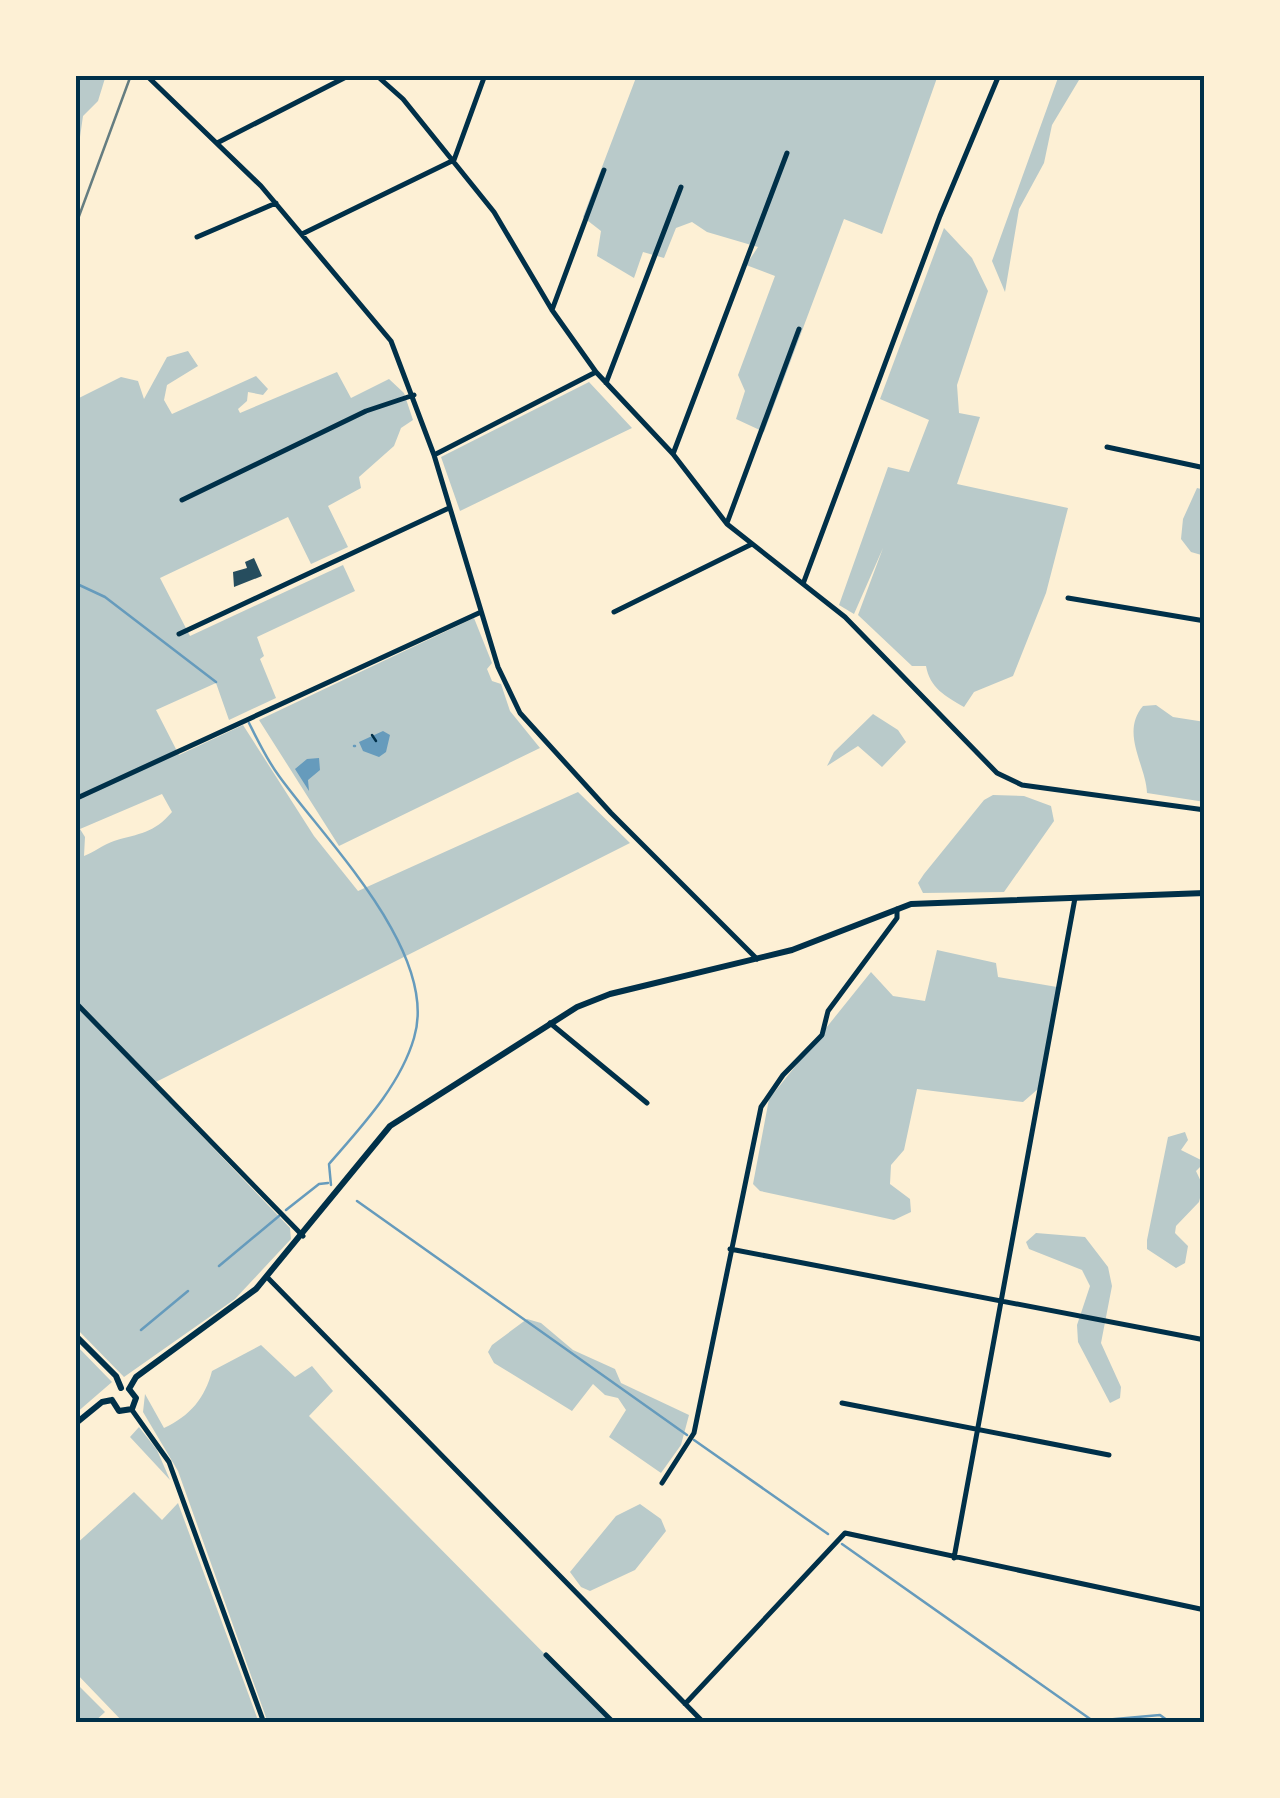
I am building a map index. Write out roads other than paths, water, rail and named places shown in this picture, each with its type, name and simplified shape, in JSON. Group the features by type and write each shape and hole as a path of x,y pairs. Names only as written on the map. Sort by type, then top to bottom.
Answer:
{"street":[{"path":"146,75 276,204 391,342 434,455 498,667 532,731 757,959"},
{"path":"217,143 350,75"},
{"path":"376,75 403,99 494,212 552,310 596,372 673,454 727,524 844,617 1010,780 1205,810"},
{"path":"302,234 454,160 486,75"},
{"path":"803,584 940,216 999,75"},
{"path":"673,454 786,152"},
{"path":"552,310 604,170"},
{"path":"606,383 681,187"},
{"path":"197,236 276,204"},
{"path":"727,524 799,329"},
{"path":"434,455 596,372"},
{"path":"182,500 366,410 414,395"},
{"path":"1107,447 1205,468"},
{"path":"179,634 449,508"},
{"path":"614,612 752,544"},
{"path":"1068,598 1205,622"},
{"path":"75,799 481,612"},
{"path":"75,1424 102,1402 112,1400 144,1371 268,1278 369,1146 390,1126 550,1023 610,994 826,940 897,909 950,902 1205,893"},
{"path":"954,1558 1075,898"},
{"path":"662,1483 694,1433 761,1108 783,1075 822,1035 828,1010 897,918 897,909"},
{"path":"75,1002 303,1236"},
{"path":"550,1023 647,1103"},
{"path":"730,1250 1205,1340"},
{"path":"268,1278 704,1723"},
{"path":"75,1335 136,1398 132,1409"},
{"path":"112,1400 119,1411 132,1409"},
{"path":"842,1403 1109,1455"},
{"path":"132,1409 170,1462 264,1723"},
{"path":"685,1705 845,1533 1205,1610"},
{"path":"546,1655 614,1723"}],"water":[{"path":"383,731 390,735 386,752 379,757 363,751 359,742"},
{"path":"319,758 320,770 308,780 309,791 295,769 307,759"}],"waterway":[{"path":"75,583 105,597 216,682"},
{"path":"249,723 275,770 349,865 395,935 410,970 418,1005 408,1056 378,1105 329,1164 331,1185"},
{"path":"286,1210 319,1184 328,1183"},
{"path":"357,1201 687,1435"},
{"path":"219,1266 279,1216"},
{"path":"141,1330 188,1291"},
{"path":"694,1440 828,1534"},
{"path":"842,1544 1093,1721 1160,1715 1171,1723"}],"railway":[{"path":"75,227 131,75"}]}
